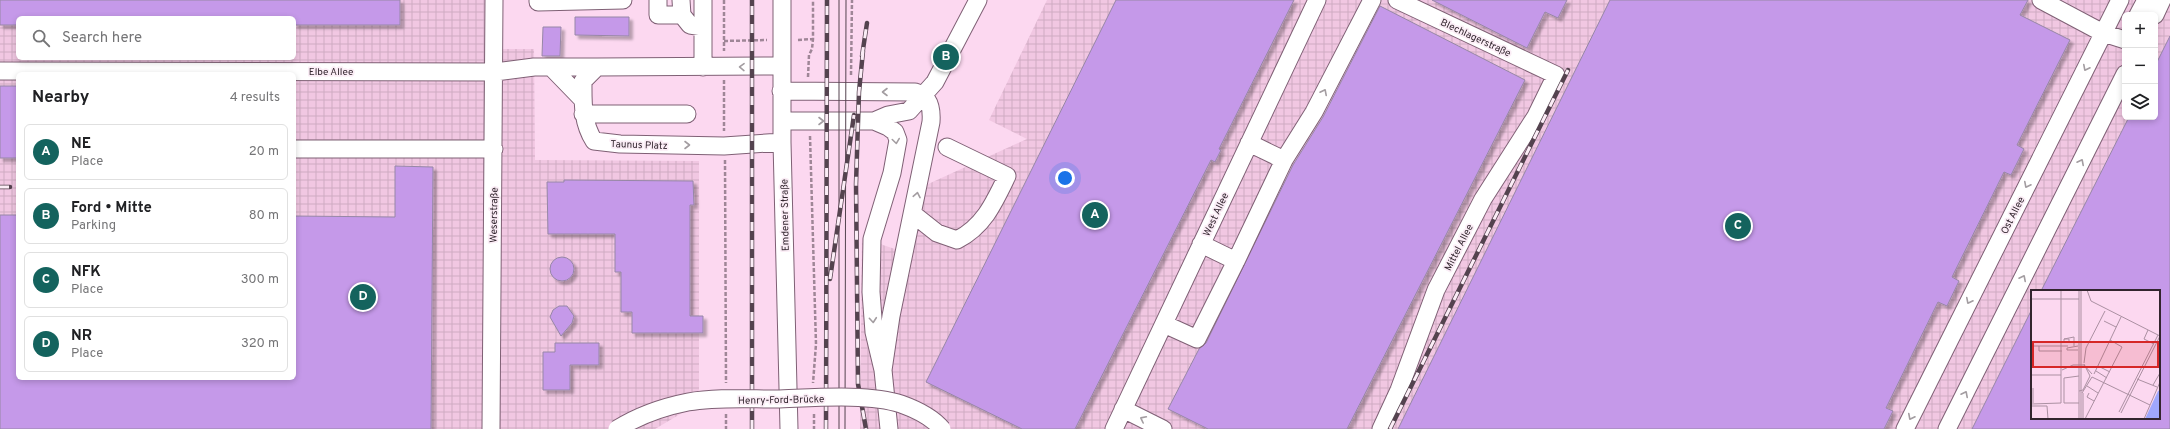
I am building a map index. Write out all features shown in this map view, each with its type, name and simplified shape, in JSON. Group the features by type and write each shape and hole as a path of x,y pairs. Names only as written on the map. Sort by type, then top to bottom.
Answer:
{"street":[{"name":"Weserstraße","path":"491,429 495,72 494,0"},
{"path":"538,0 538,2 623,0"},
{"path":"658,0 658,15 681,8 690,25 703,27"},
{"path":"703,0 703,67"},
{"name":"Emdener Straße","path":"782,0 781,92 789,429"},
{"path":"782,121 874,121 888,115 909,111 940,75 978,0"},
{"name":"West Allee","path":"1114,429 1317,0"},
{"path":"1164,324 1197,339 1236,262 1284,160 1304,125 1314,112 1372,0"},
{"name":"Blechlagerstraße","path":"1397,0 1556,75"},
{"path":"2041,0 2103,34 2122,39"},
{"name":"Ost Allee","path":"1905,429 2120,0"},
{"path":"2140,12 2146,0"},
{"path":"2156,12 2162,0"},
{"path":"2103,34 2122,29"},
{"path":"597,67 781,66"},
{"name":"Elbe Allee","path":"0,71 495,72 551,67 597,67"},
{"path":"551,67 583,107 687,114"},
{"name":"Taunus Platz","path":"597,67 583,81 583,107 587,131 594,141 620,144 724,146 782,142"},
{"name":"Mittel Allee","path":"1381,429 1399,390 1436,290 1483,200 1536,116 1556,75"},
{"path":"1947,429 2122,80"},
{"path":"781,92 915,92 923,95 930,104 932,122 891,316 884,370"},
{"path":"874,121 888,127 894,132 898,140 892,173 872,239 871,292 874,332 884,370 889,429"},
{"path":"1249,144 1284,160"},
{"path":"913,214 937,233 957,240 970,233 989,212 1007,176 947,147"},
{"path":"296,150 494,150"},
{"path":"1201,244 1236,262"},
{"name":"Henry-Ford-Brücke","path":"617,429 643,415 688,402 712,399 852,398 900,403 916,410 942,429"},
{"path":"1123,409 1162,429"}],"path":[{"path":"724,0 726,390"},
{"path":"808,92 809,55 812,48 813,39 813,0"},
{"path":"851,76 852,0"},
{"path":"809,121 816,275 814,390"},
{"path":"726,413 726,429"},
{"path":"814,413 814,429"}],"shaded area":[{"path":"0,0 498,0 498,49 534,49 535,160 699,161 699,403 655,429 0,429"},
{"path":"1047,0 2170,0 2170,429 860,429 862,238 898,250 926,185 1027,139 989,120"}],"building":[{"path":"0,0 400,0 400,25 296,25 296,16 16,16 16,25 0,25"},
{"path":"1116,0 1294,0 1219,149 1221,150 1215,162 1211,160 1075,429 1022,429 926,382"},
{"path":"1432,0 1567,0 1558,18 1545,12 1527,48"},
{"path":"1610,0 2028,0 2020,15 2070,40 2017,145 2024,149 2011,175 2004,172 1952,277 1959,281 1947,306 1938,302 1886,408 1893,411 1884,429 1398,429"},
{"path":"1380,6 1525,80 1347,429 1208,429 1168,409 1199,349 1206,343 1293,165 1323,117"},
{"path":"575,17 629,17 629,36 575,35"},
{"path":"543,27 561,27 560,56 542,56"},
{"path":"2170,36 2170,429 1972,429 2031,311 2031,419 2160,419 2160,290 2042,290 2127,120 2158,120 2158,60"},
{"path":"0,86 16,86 16,158 0,158"},
{"path":"395,166 433,167 431,429 0,429 0,215 16,215 16,380 296,380 296,216 395,217"},
{"path":"564,180 693,181 694,205 690,205 690,316 703,316 703,333 632,333 632,312 621,312 621,272 615,272 615,234 548,234 547,182 564,182"},
{"path":"562,257 570,261 574,269 570,277 562,281 554,277 550,269 554,261"},
{"path":"559,306 567,306 574,316 572,323 561,336 550,317 553,310"},
{"path":"555,343 599,343 599,365 570,365 570,390 543,390 543,352 555,352"}],"tram line":[{"path":"839,0 839,429"},
{"path":"845,429 846,0"}],"railway":[{"path":"752,0 752,429"},
{"path":"826,429 827,0"},
{"path":"862,56 867,23"},
{"path":"863,51 859,92 856,184 858,384 866,429"},
{"path":"1390,429 1568,70"},
{"path":"830,279 854,115"},
{"path":"0,187 10,187"}],"place":[{"name":"Ford • Mitte","path":"946,57"},
{"name":"NE","path":"1095,215"},
{"name":"NFK","path":"1738,226"},
{"name":"NR","path":"363,297"}]}
